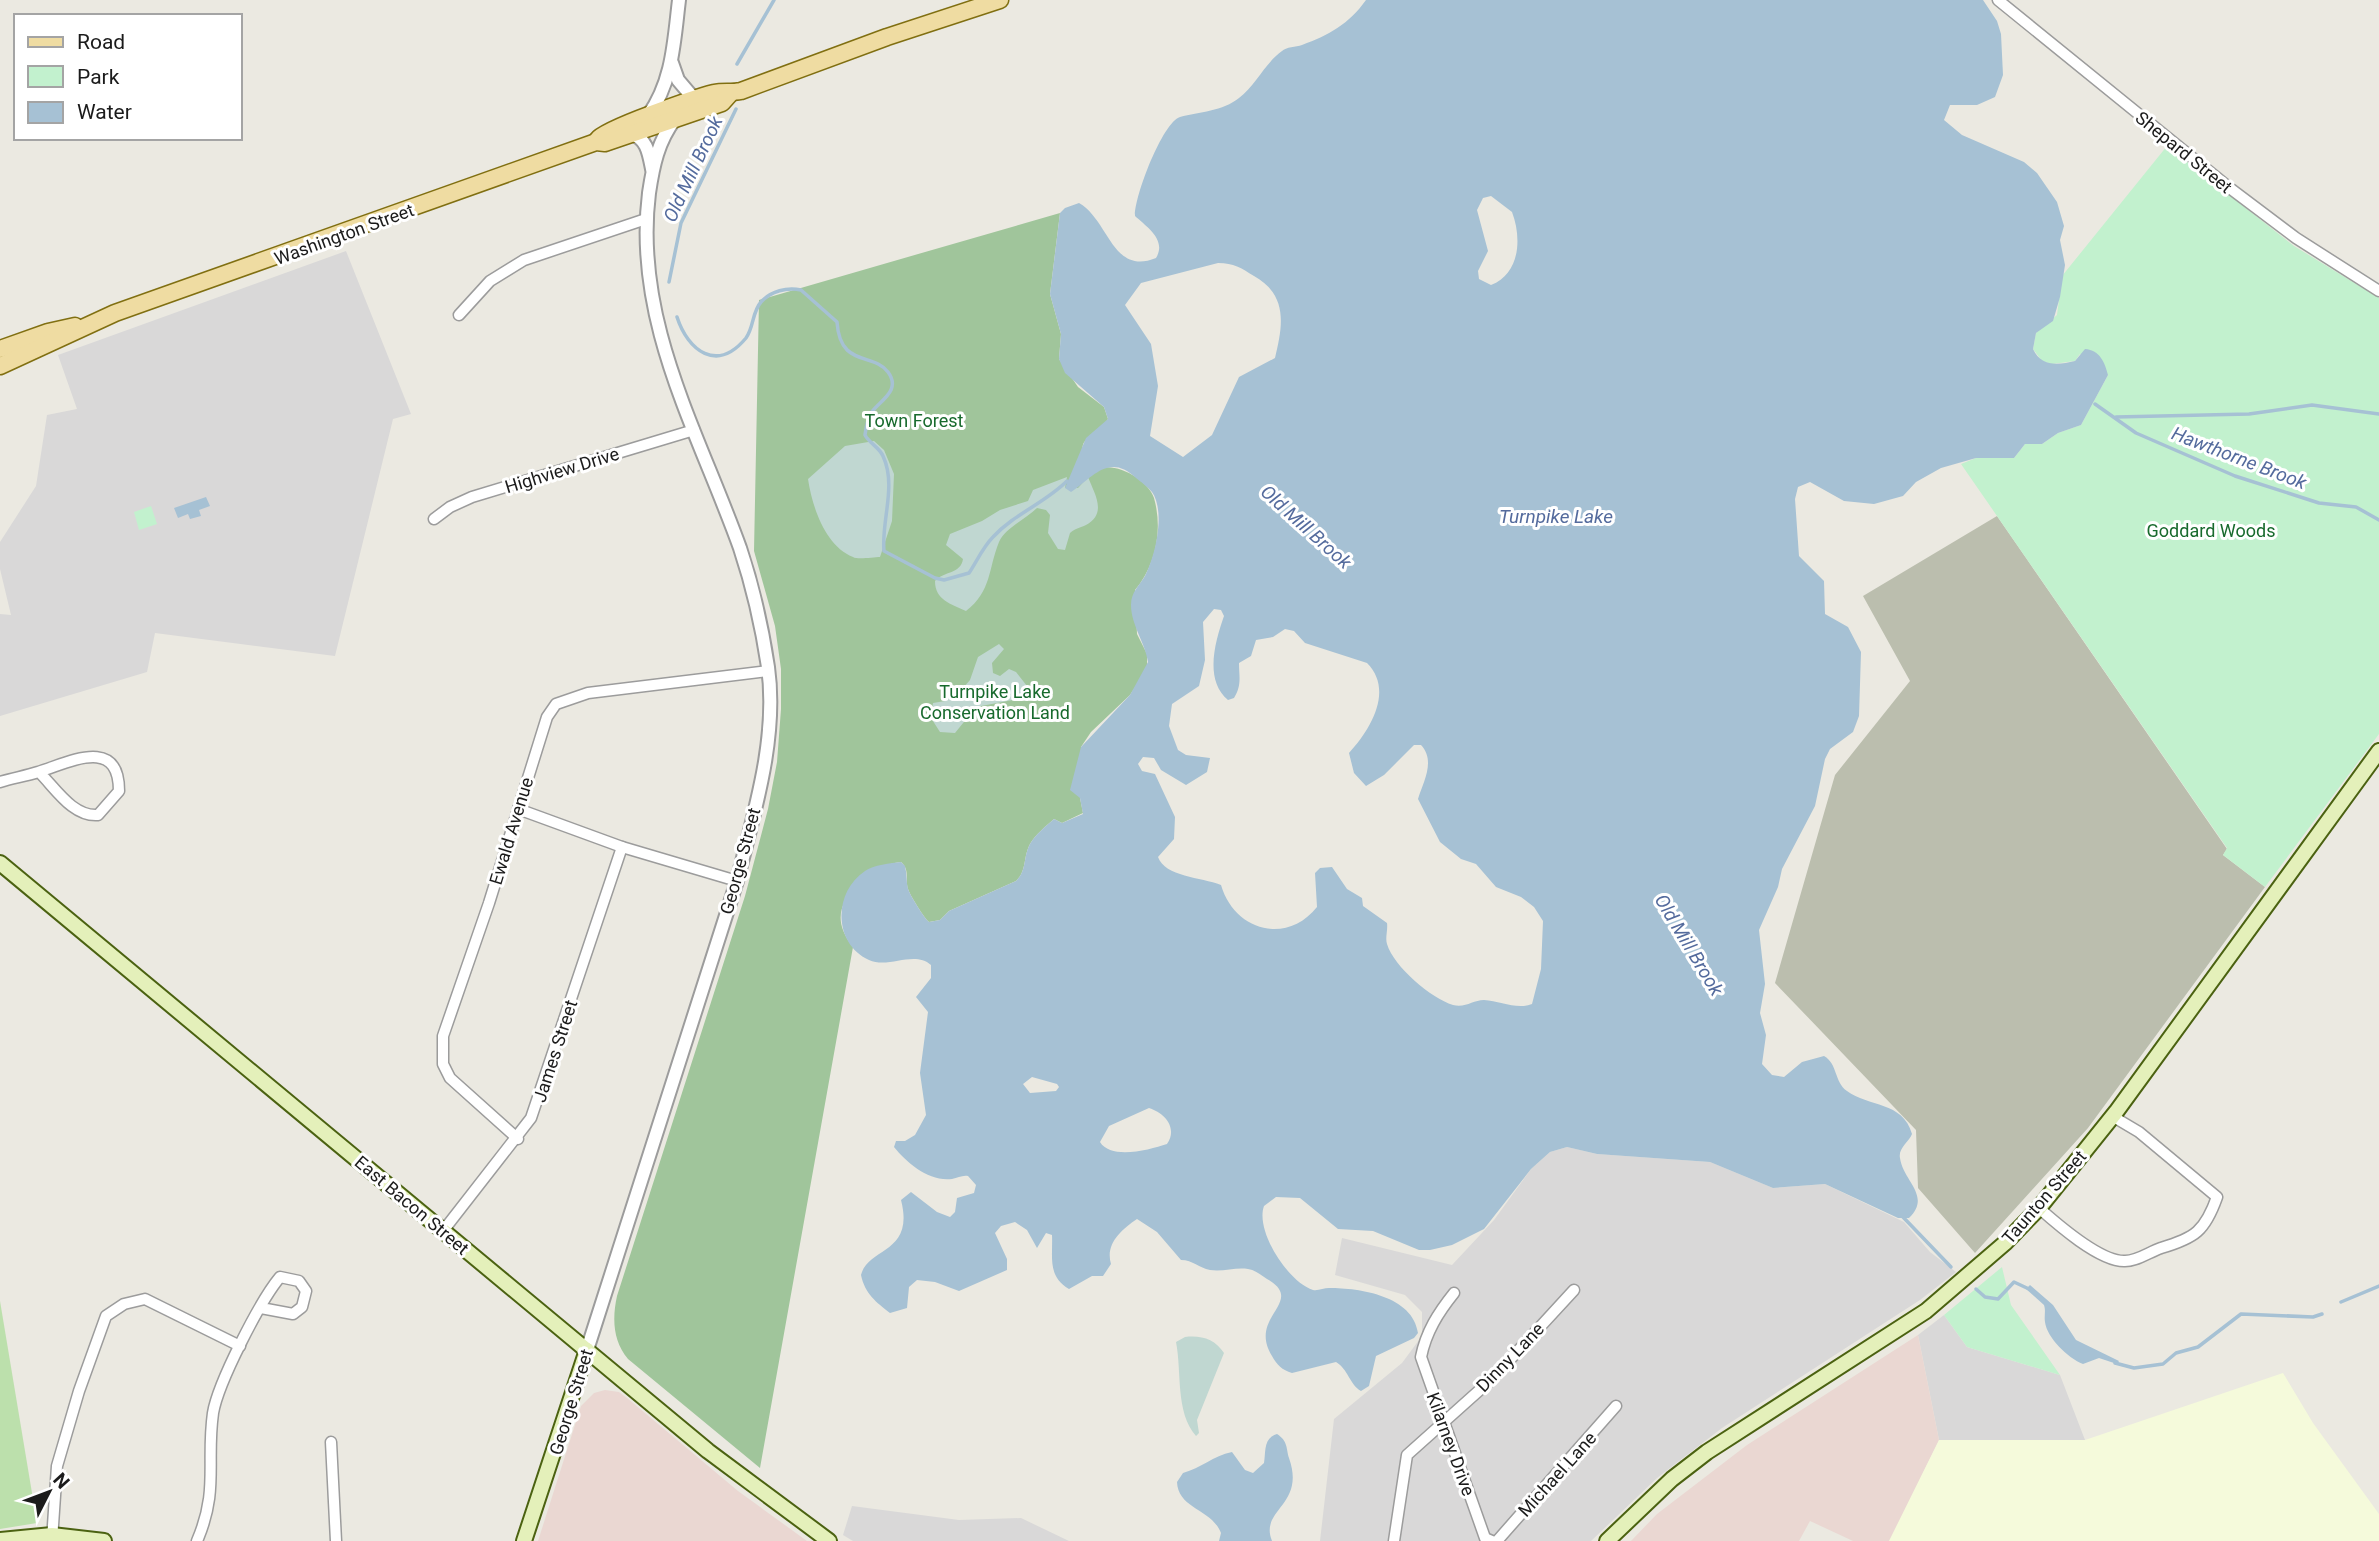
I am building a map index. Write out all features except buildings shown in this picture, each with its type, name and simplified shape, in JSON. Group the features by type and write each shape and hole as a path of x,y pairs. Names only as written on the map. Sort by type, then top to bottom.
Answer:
{"main road":[{"name":"Washington Street","path":"596,142 601,134 717,92 730,94 1000,0"},
{"name":"Washington Street","path":"0,366 91,324 596,142 605,143 722,103 730,94"},
{"name":"Washington Street","path":"0,349 48,332 91,324"},
{"name":"Taunton Street","path":"1606,1541 1672,1479 1707,1452 1926,1311 1966,1280 2039,1208 2112,1116 2379,751"},
{"name":"East Bacon Street","path":"0,863 744,1480 829,1541"},
{"name":"George Street","path":"524,1541 587,1350"},
{"path":"0,1540 52,1538 104,1541"}],"street":[{"path":"648,117 663,91 672,63 679,0"},
{"name":"Shepard Street","path":"1998,0 2231,189 2296,238 2379,291"},
{"path":"672,63 678,80 695,100"},
{"name":"George Street","path":"587,1350 737,881 764,762 768,671 754,596 740,549 654,316 648,279 646,219 652,169 661,140 675,119"},
{"name":"George Street","path":"631,134 639,136 647,147 652,169"},
{"path":"459,315 490,281 524,260 646,219"},
{"name":"Highview Drive","path":"433,519 472,497 694,430"},
{"name":"Ewald Avenue","path":"518,1139 450,1078 443,1064 443,1035 547,717 556,704 588,693 768,671"},
{"path":"0,782 40,772 83,756 97,757 111,765 119,776 119,791 113,802 98,815 85,816 74,809 40,772"},
{"path":"519,809 622,847 737,881"},
{"name":"James Street","path":"443,1231 518,1139 541,1098 622,847"},
{"path":"2039,1208 2055,1223 2104,1256 2124,1262 2180,1243 2202,1230 2217,1197 2138,1132 2112,1116"},
{"path":"197,1541 211,1502 214,1411 240,1346 261,1308 280,1277 299,1280 306,1291 302,1307 293,1314 261,1308"},
{"name":"Dinny Lane","path":"1394,1541 1407,1455 1492,1379 1574,1290"},
{"name":"Kilarney Drive","path":"1454,1293 1437,1315 1424,1343 1424,1367 1485,1538 1492,1541"},
{"path":"52,1538 57,1466 79,1391 106,1316 124,1304 145,1299 240,1346"},
{"name":"Michael Lane","path":"1497,1541 1616,1406"},
{"path":"331,1442 336,1541"}],"shaded area":[{"path":"346,251 411,414 393,419 335,656 155,633 147,672 0,716 0,614 11,615 0,569 0,542 36,486 47,415 77,409 58,355"},
{"path":"1997,516 2227,849 2223,855 2265,887 2088,1128 1975,1253 1918,1188 1916,1130 1775,983 1835,775 1910,681 1863,596"},
{"path":"1567,1147 1597,1154 1710,1162 1773,1188 1825,1184 1904,1222 1930,1252 1956,1272 1920,1300 1722,1428 1657,1478 1591,1541 1320,1541 1334,1419 1402,1363 1422,1336 1422,1312 1405,1295 1335,1275 1342,1238 1452,1265 1494,1220 1531,1169 1550,1152"},
{"path":"1944,1315 1967,1347 2060,1375 2085,1440 1939,1440 1918,1335"},
{"path":"1918,1335 1939,1440 1890,1541 1853,1541 1810,1521 1799,1541 1631,1541 1657,1514 1747,1445"},
{"path":"2283,1373 2313,1423 2379,1514 2379,1541 1889,1541 1939,1440 2085,1440"},
{"path":"605,1390 619,1392 738,1491 807,1541 538,1541 581,1406 594,1393"},
{"path":"852,1506 959,1520 1021,1518 1069,1541 853,1541 843,1535"}],"green space":[{"name":"Goddard Woods","path":"2167,146 2294,246 2379,298 2379,734 2265,887 2223,855 2227,848 1961,464 1976,458 2014,458 2025,444 2042,444 2058,433 2081,425 2108,375 2080,354 2075,361 2052,364 2042,361 2033,349 2036,333 2057,315 2062,276"},
{"name":"Town Forest","path":"1060,213 1050,294 1061,334 1059,359 1078,387 1104,407 1108,419 1101,429 1083,444 1088,477 1101,468 1124,471 1146,485 1157,510 1153,558 1135,590 1137,634 1147,654 1147,669 1130,695 1091,732 1081,747 1080,798 1083,813 1062,823 1054,819 1038,834 1030,844 1022,873 1016,881 949,911 940,920 929,922 909,892 906,871 901,862 879,870 858,886 845,901 842,927 853,947 760,1468 628,1359 619,1345 614,1321 617,1296 745,896 768,809 777,762 781,669 775,626 754,551 759,300"},
{"path":"874,441 884,450 894,474 892,521 880,557 855,558 843,552 828,535 817,513 808,479 845,446"},
{"path":"1067,477 1065,488 1078,488 1088,477 1098,509 1093,520 1070,533 1065,550 1058,549 1048,533 1050,515 1046,510 1037,508 1002,537 981,596 966,611 941,597 935,581 956,570 963,559 946,545 950,534 982,521 1000,510 1028,501 1033,490"},
{"path":"151,506 157,524 139,530 134,512"},
{"name":"Turnpike Lake Conservation Land","path":"999,644 1004,649 992,663 993,673 1000,676 1009,669 1016,672 1027,686 1023,698 976,707 955,733 940,732 931,718 933,703 945,701 952,692 963,688 970,680 978,657"},
{"path":"2002,1267 2011,1305 2060,1375 1967,1347 1944,1315"},
{"path":"0,1301 37,1523 0,1529"},
{"path":"1185,1337 1207,1339 1224,1353 1197,1420 1199,1433 1196,1436 1185,1415 1180,1391 1176,1342"}],"water":[{"name":"Turnpike Lake","path":"1366,0 1983,0 1997,21 2001,34 2003,75 1995,97 1977,105 1950,105 1944,120 1962,135 2024,162 2037,173 2057,202 2064,226 2060,240 2065,265 2060,297 2053,321 2036,333 2033,349 2045,362 2056,364 2075,361 2085,349 2090,350 2101,358 2108,375 2081,425 2058,433 2042,444 2025,444 2014,458 1976,458 1941,468 1916,482 1903,496 1874,504 1844,501 1810,482 1798,487 1795,499 1799,556 1824,581 1825,614 1848,627 1861,652 1859,716 1853,732 1830,749 1825,759 1815,806 1782,869 1778,887 1759,930 1765,984 1760,1013 1766,1035 1762,1064 1772,1075 1784,1077 1802,1062 1824,1056 1832,1064 1840,1083 1847,1091 1901,1116 1912,1134 1900,1154 1902,1166 1914,1188 1918,1203 1909,1218 1898,1218 1825,1184 1773,1188 1710,1162 1597,1154 1567,1147 1550,1152 1531,1169 1484,1229 1452,1245 1430,1250 1419,1250 1373,1231 1338,1229 1300,1198 1276,1197 1264,1206 1264,1229 1276,1254 1294,1277 1313,1290 1342,1288 1383,1297 1406,1310 1414,1320 1418,1333 1414,1338 1376,1356 1369,1386 1361,1391 1336,1362 1292,1373 1278,1365 1266,1342 1266,1330 1280,1303 1278,1287 1251,1270 1210,1270 1181,1260 1157,1232 1137,1219 1125,1228 1112,1244 1111,1264 1103,1276 1092,1276 1069,1289 1054,1272 1052,1235 1046,1233 1037,1248 1027,1230 1015,1222 1001,1226 995,1233 1007,1259 1007,1270 959,1291 935,1282 917,1280 909,1287 907,1308 890,1313 868,1292 861,1275 865,1266 889,1247 902,1231 904,1218 901,1200 911,1192 937,1212 950,1217 955,1212 957,1198 974,1193 976,1185 968,1176 935,1178 912,1165 894,1147 896,1141 905,1141 915,1135 926,1115 920,1073 928,1012 916,997 931,978 931,965 917,959 877,962 857,952 843,930 843,904 847,892 855,880 868,869 901,862 905,866 909,892 929,922 940,920 949,911 1016,881 1022,873 1030,844 1041,830 1054,819 1062,823 1083,814 1080,798 1070,790 1081,747 1130,695 1148,662 1133,620 1131,600 1149,568 1158,534 1158,511 1152,492 1117,467 1101,470 1071,492 1065,488 1086,438 1108,419 1104,407 1065,373 1059,359 1061,334 1050,294 1060,213 1079,203 1098,221 1120,253 1141,262 1156,258 1159,245 1150,229 1135,216 1136,207 1150,162 1173,122 1180,117 1233,102 1245,93 1270,62 1284,50 1330,33","holes":["1491,196 1512,212 1517,233 1513,264 1501,280 1491,285 1479,279 1478,271 1488,251 1477,210 1483,198","1218,263 1229,264 1241,268 1265,284 1278,302 1281,323 1275,358 1239,377 1212,435 1183,457 1150,436 1158,386 1151,344 1125,305 1141,283","1214,609 1221,610 1224,616 1217,637 1214,671 1216,682 1228,700 1234,698 1238,689 1239,663 1251,656 1256,640 1273,637 1285,629 1294,631 1305,643 1367,663 1379,685 1379,697 1365,733 1349,753 1354,773 1366,786 1384,775 1414,745 1421,745 1428,758 1428,765 1418,799 1440,842 1461,859 1476,864 1496,887 1521,897 1534,907 1543,921 1541,969 1532,1004 1514,1006 1484,1000 1458,1006 1434,996 1414,981 1391,953 1386,939 1387,923 1363,906 1362,898 1347,889 1332,867 1320,868 1315,873 1317,907 1305,919 1276,929 1262,928 1237,913 1221,885 1176,873 1162,864 1158,857 1174,839 1175,817 1155,774 1142,771 1138,764 1143,757 1154,758 1161,770 1186,785 1207,772 1210,758 1186,755 1178,750 1169,726 1172,704 1199,686 1205,660 1203,622","1032,1077 1057,1084 1059,1087 1056,1091 1030,1093 1023,1084","1149,1108 1165,1117 1171,1132 1167,1144 1131,1152 1113,1151 1100,1142 1109,1126"]},
{"path":"206,497 210,506 199,510 201,516 190,519 188,514 178,518 174,508"},
{"path":"2030,1285 2053,1305 2076,1340 2119,1361 2117,1364 2099,1358 2083,1364 2065,1352 2054,1341 2047,1328 2044,1305 2026,1289"},
{"path":"1277,1434 1286,1445 1293,1474 1288,1497 1272,1521 1272,1541 1219,1541 1221,1533 1217,1525 1183,1498 1177,1482 1183,1473 1232,1452 1245,1470 1253,1473 1264,1463 1267,1442"}],"waterway":[{"name":"Old Mill Brook","path":"737,64 774,0"},
{"name":"Old Mill Brook","path":"669,282 681,223 736,109"},
{"name":"Old Mill Brook","path":"677,317 688,340 696,348 714,356 725,354 746,338 756,310 765,298 780,291 801,290 837,322 839,337 850,353 874,362 888,372 892,379 891,390 871,413 865,435 881,453 889,479 884,551 935,578 944,580 969,573 986,545 1001,529 1067,481"},
{"name":"Hawthorne Brook","path":"2095,404 2136,433 2235,476 2319,503 2356,507 2379,520"},
{"path":"2116,417 2249,414 2312,405 2379,414"},
{"name":"Old Mill Brook","path":"1902,1216 1951,1267"},
{"name":"Old Mill Brook","path":"1976,1289 1985,1297 1998,1299 2014,1282 2029,1289"},
{"name":"Old Mill Brook","path":"2341,1302 2379,1286"},
{"name":"Old Mill Brook","path":"2115,1363 2134,1368 2163,1364 2176,1353 2198,1347 2241,1314 2313,1317 2322,1314"}]}
